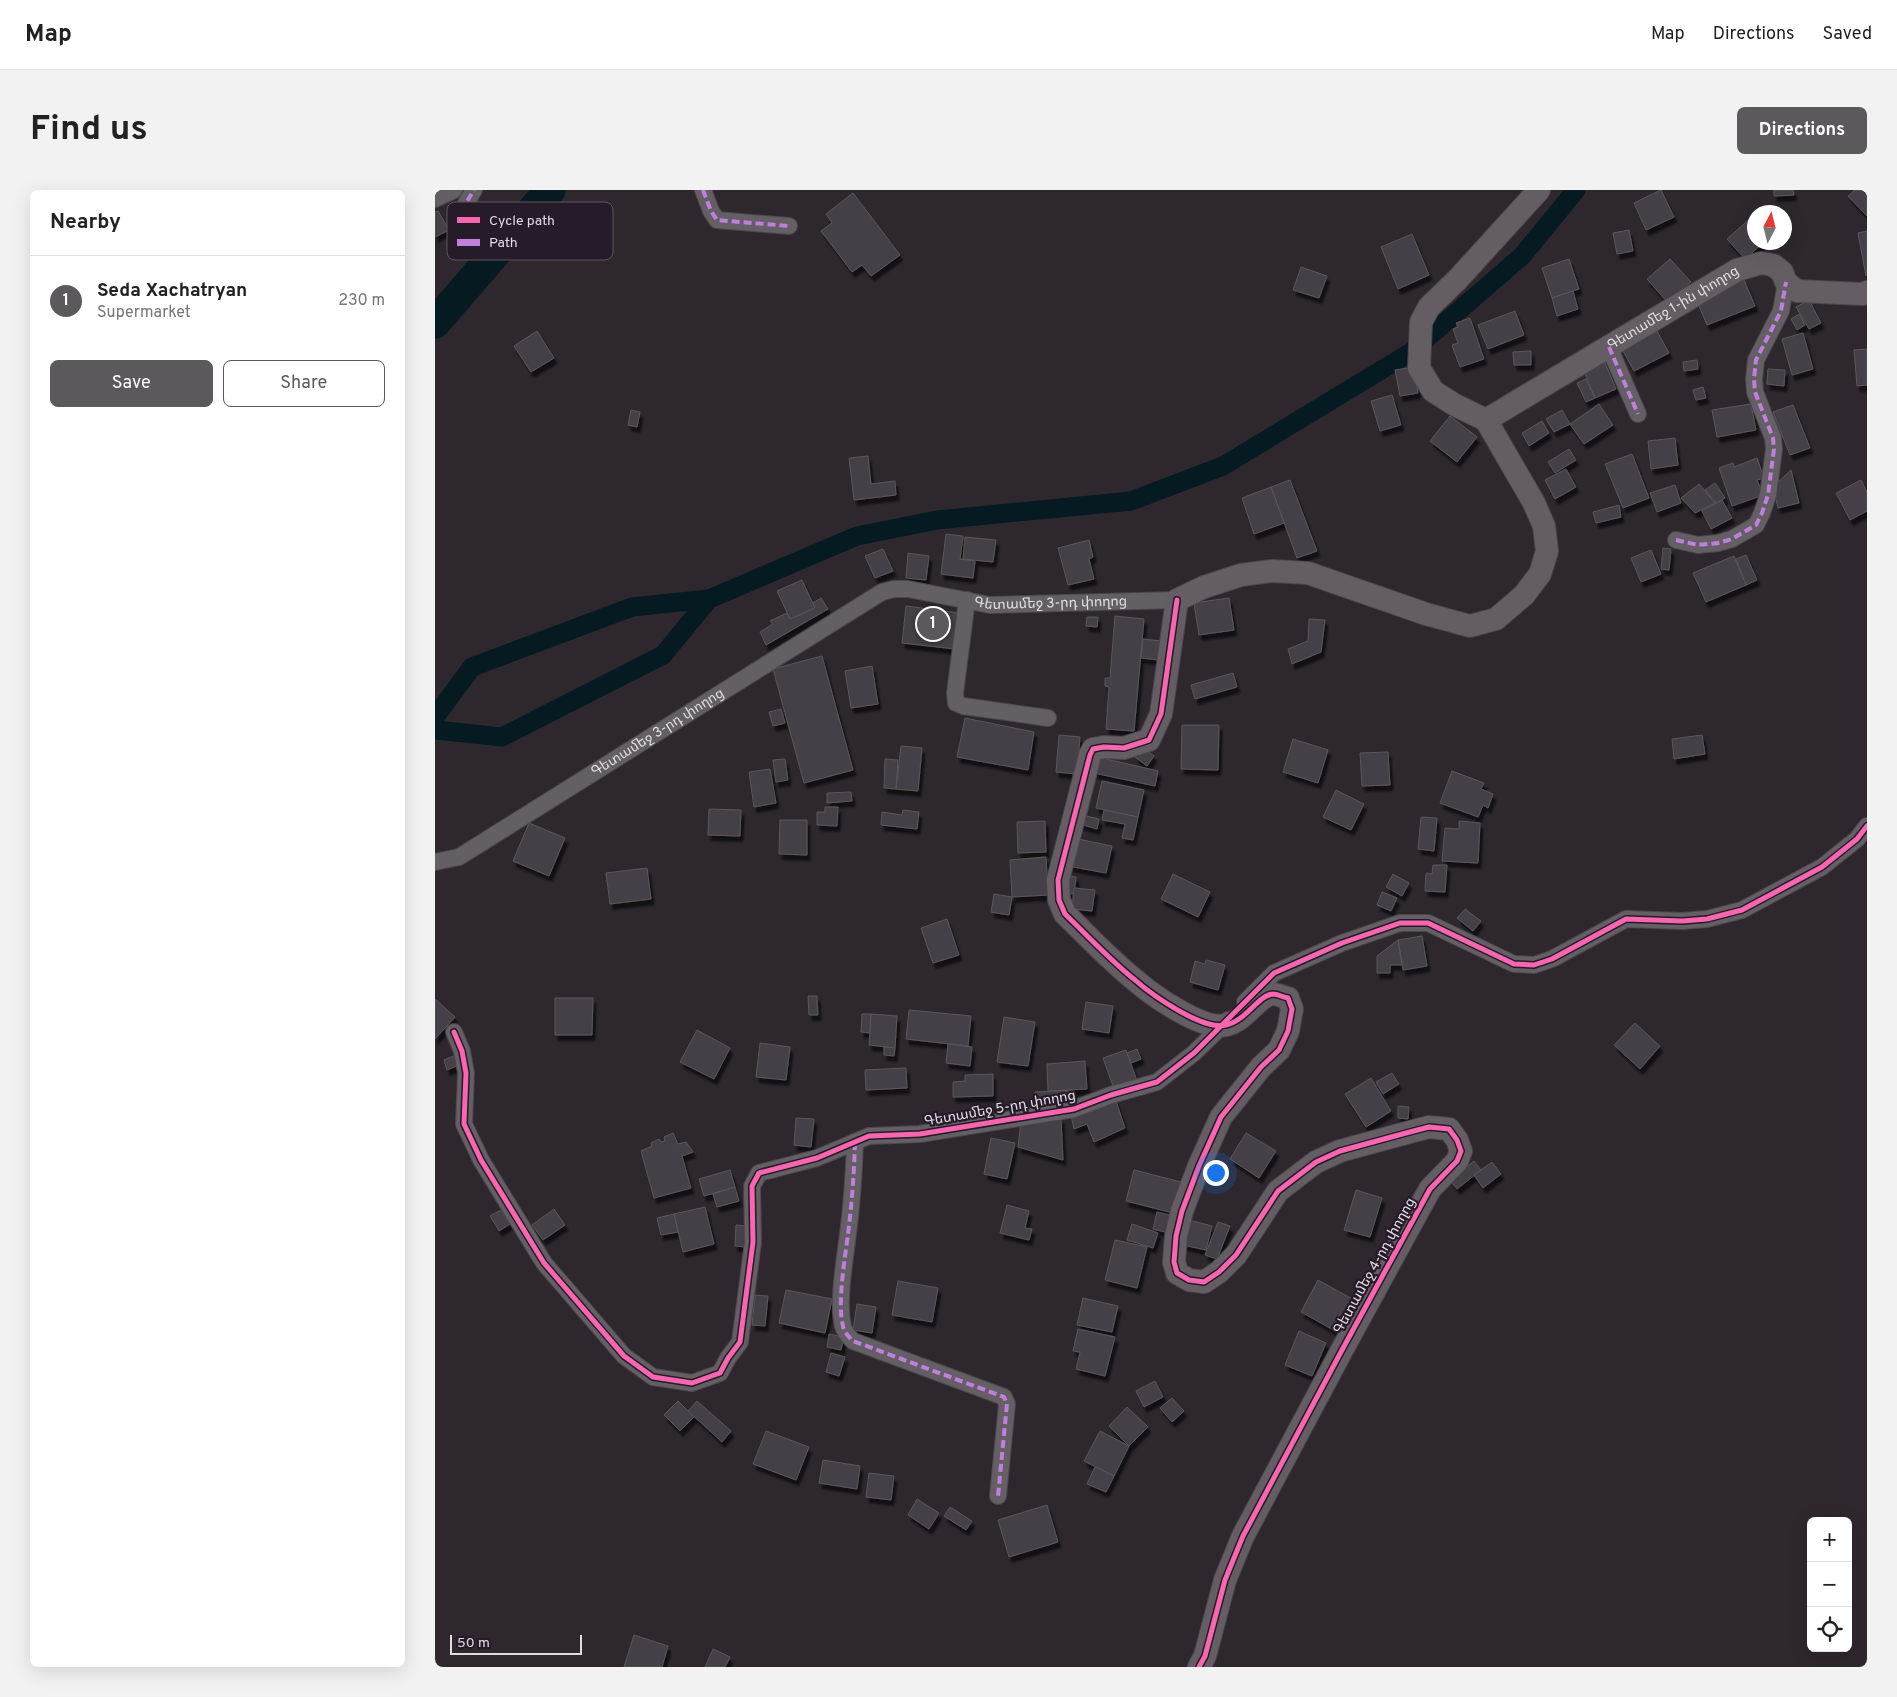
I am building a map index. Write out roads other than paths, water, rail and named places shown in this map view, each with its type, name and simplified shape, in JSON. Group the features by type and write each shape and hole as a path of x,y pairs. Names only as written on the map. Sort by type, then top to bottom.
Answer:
{"street":[{"path":"435,200 454,190"},
{"path":"467,202 474,190"},
{"path":"703,190 717,220 789,226"},
{"path":"1486,420 1455,405 1433,391 1419,368 1421,322 1429,307 1458,279 1539,190"},
{"name":"Գետամեջ 1-ին փողոց","path":"1486,420 1737,270 1761,263 1773,265 1782,272 1787,282 1797,291 1863,294 1867,292"},
{"path":"1676,540 1698,545 1718,543 1732,539 1756,524 1762,513 1768,495 1774,449 1773,438 1755,392 1756,360 1781,311 1787,282"},
{"path":"1609,347 1638,414"},
{"name":"Գետամեջ 3-րդ փողոց","path":"435,862 459,858 882,592 894,589 908,589 990,605 1177,600 1204,587 1241,575 1272,571 1308,572 1425,614 1470,626 1496,619 1524,595 1540,574 1547,551 1544,526 1535,503 1486,420"},
{"path":"967,600 955,693 956,703 963,706 1049,718"},
{"path":"1177,600 1161,714 1149,740 1124,748 1104,747 1093,749 1057,880 1059,900 1065,914 1135,980 1181,1011 1205,1023 1221,1026"},
{"name":"Գետամեջ 5-րդ փողոց","path":"454,1032 462,1050 466,1073 464,1124 481,1160 544,1262 624,1356 653,1377 692,1383 720,1373 727,1358 740,1342 753,1242 752,1186 759,1173 817,1158 869,1136 920,1134 1073,1109 1111,1095 1157,1082 1195,1054 1274,973 1342,943 1400,923 1428,923 1514,964 1534,965 1552,959 1626,918 1682,921 1707,919 1742,910 1779,892 1822,867 1857,839 1867,826"},
{"name":"Գետամեջ 4-րդ փողոց","path":"1199,1667 1205,1656 1225,1580 1243,1536 1430,1189 1457,1161 1461,1152 1457,1140 1449,1129 1429,1127 1340,1151 1316,1162 1278,1191 1236,1254 1219,1272 1204,1282 1189,1280 1177,1273 1174,1262 1176,1236 1182,1210 1221,1117 1261,1067 1279,1050 1288,1031 1292,1009 1288,998 1273,994 1264,997 1236,1023 1221,1026"},
{"path":"855,1142 852,1201 841,1310 843,1327 853,1342 1005,1397 1007,1404 998,1496"}],"waterway":[{"path":"540,202 550,190"},
{"path":"435,717 472,667 632,607 709,599 857,536 937,520 1131,501 1223,466 1411,352 1522,256 1576,190"},
{"path":"435,323 489,260"},
{"path":"435,730 502,737 663,655 709,599"}],"place":[{"name":"Seda Xachatryan","path":"933,624"}]}
